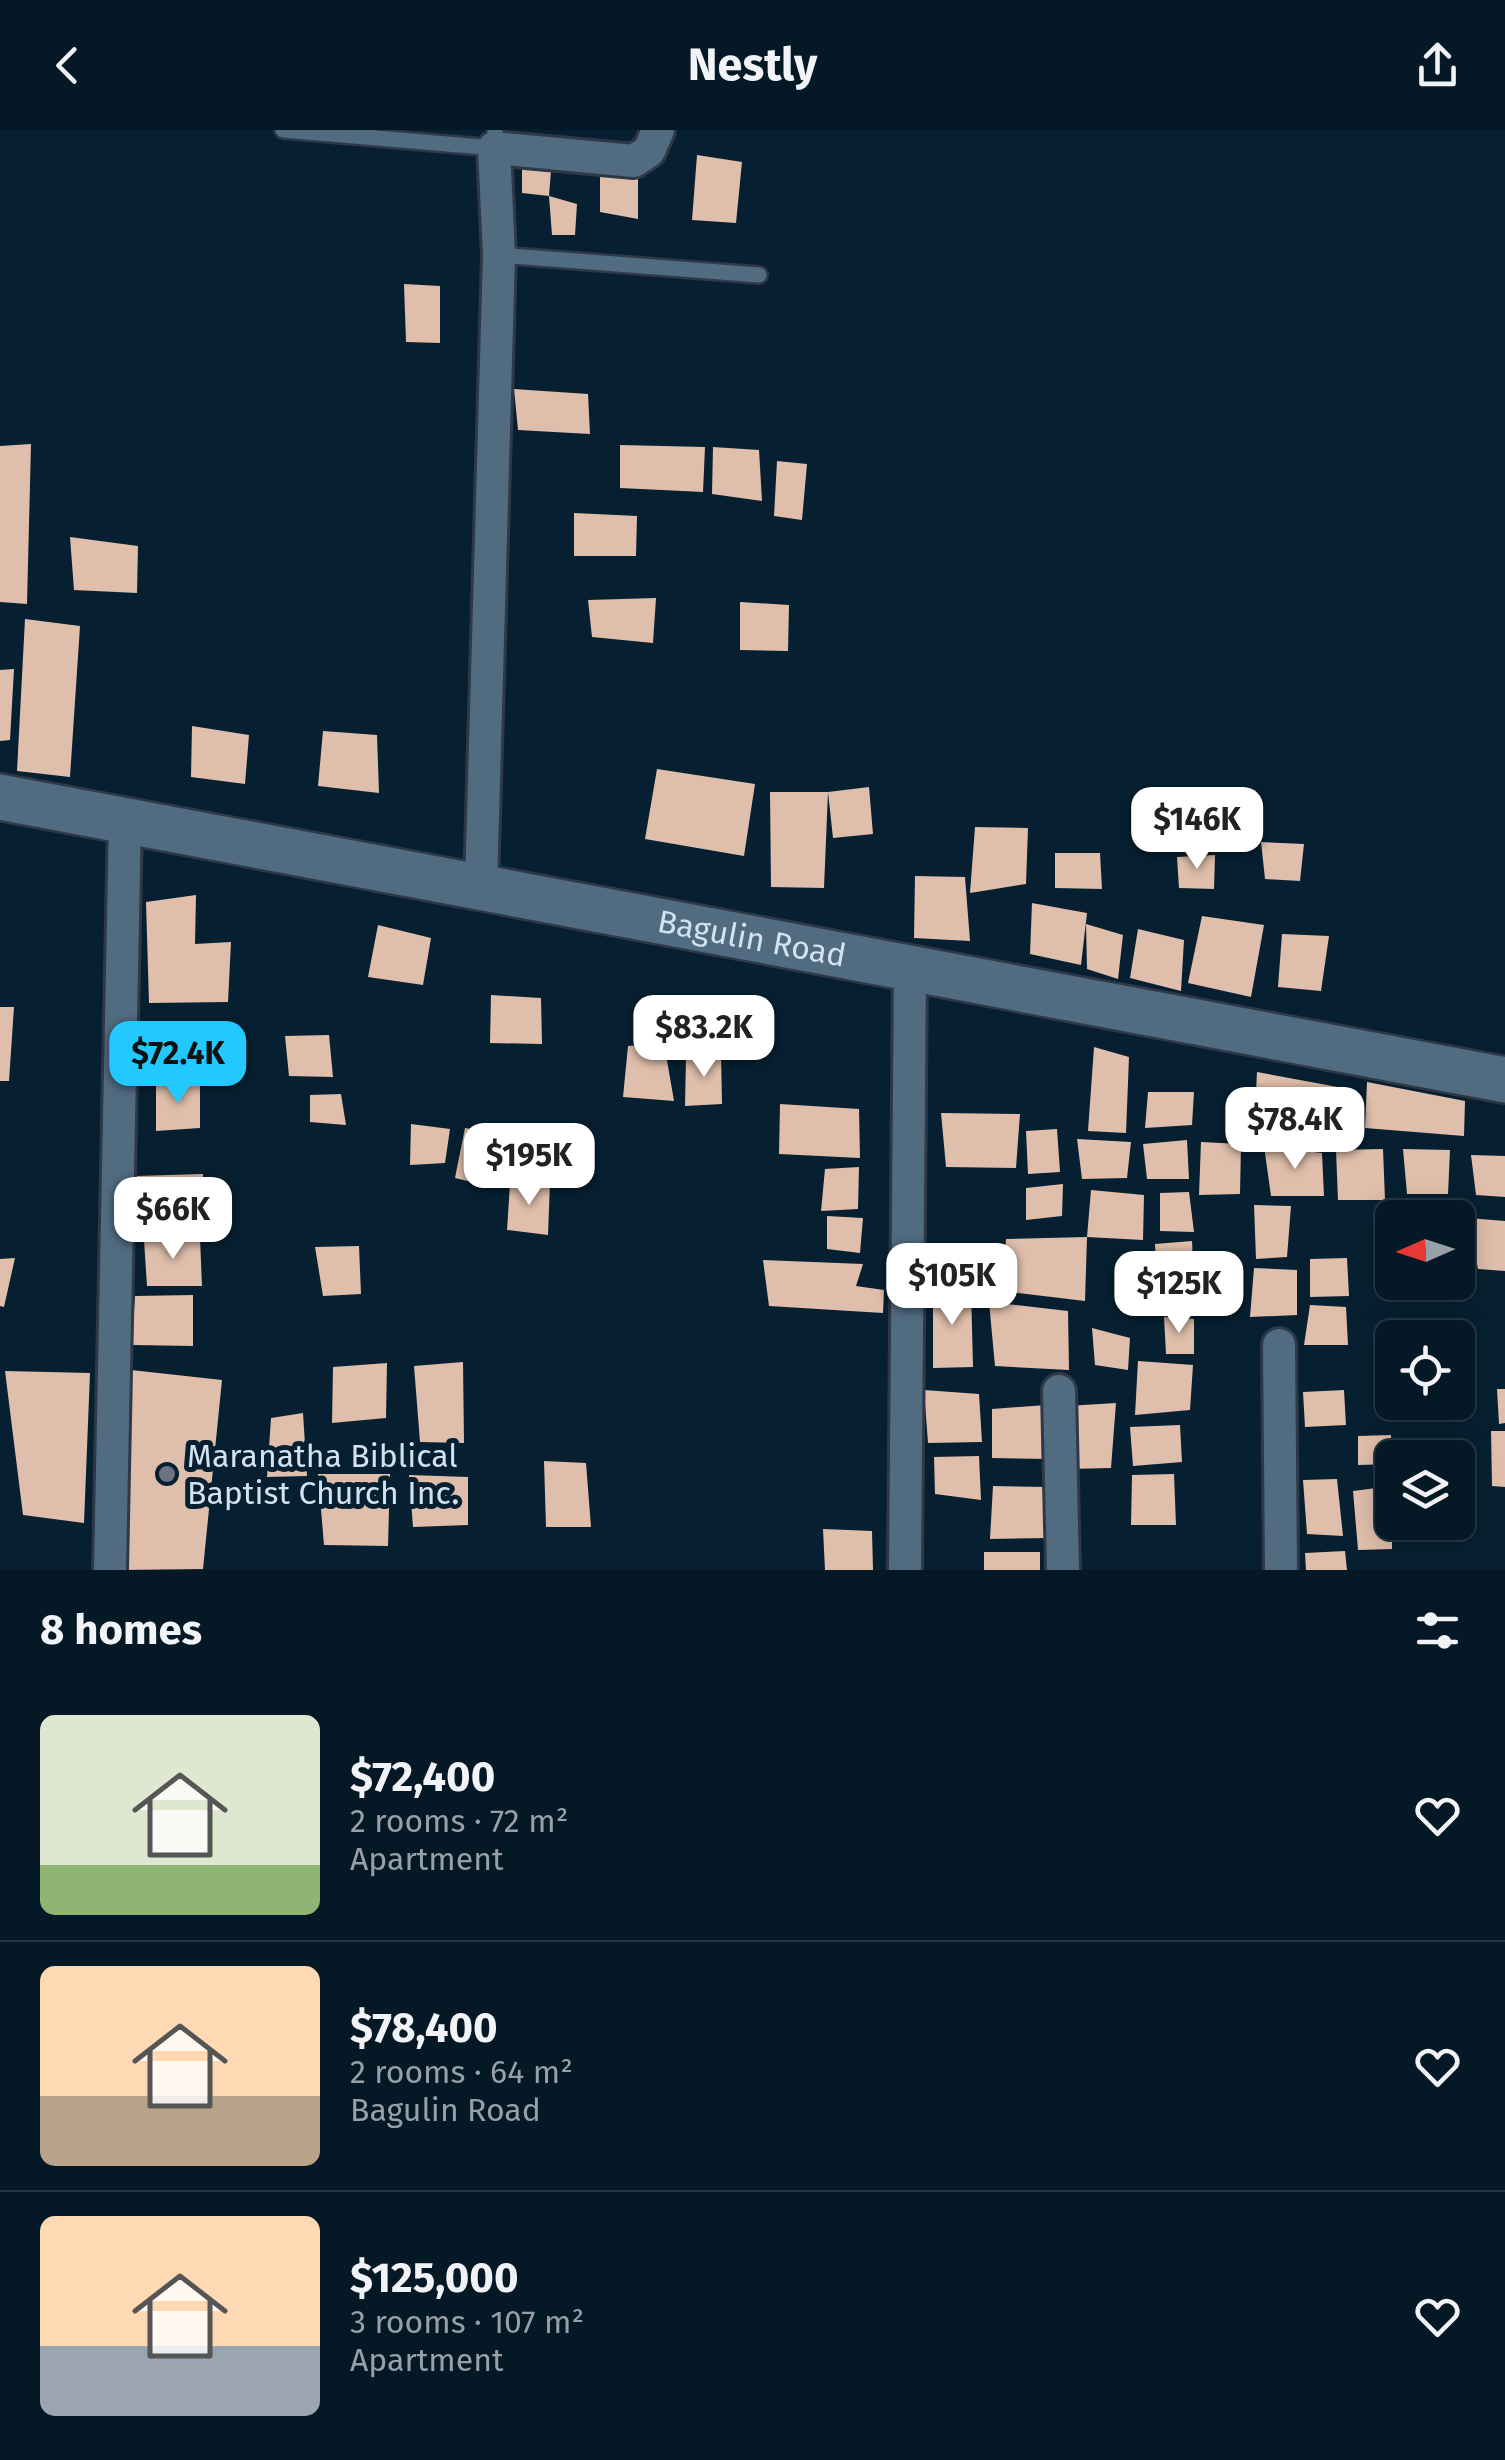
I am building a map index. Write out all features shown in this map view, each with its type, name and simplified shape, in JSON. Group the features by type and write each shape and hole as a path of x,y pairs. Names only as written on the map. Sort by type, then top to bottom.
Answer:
{"main road":[{"name":"Bagulin Road","path":"0,797 1505,1080"}],"street":[{"path":"481,886 499,255 494,139 634,161 649,151 658,130"},
{"path":"110,1570 125,820"},
{"path":"905,1570 910,969"},
{"path":"1278,1345 1281,1570"},
{"path":"1059,1391 1063,1570"}],"lane":[{"path":"284,130 494,139"},
{"path":"499,255 758,275"}],"building":[{"path":"697,155 742,162 736,223 692,220"},
{"path":"522,157 552,158 549,196 522,193"},
{"path":"600,173 638,175 638,219 600,212"},
{"path":"549,196 577,204 575,235 552,235"},
{"path":"404,284 440,286 440,343 406,342"},
{"path":"514,389 588,394 590,434 518,430"},
{"path":"31,444 27,604 0,602 0,446"},
{"path":"620,445 705,447 703,492 620,488"},
{"path":"713,447 759,450 762,501 712,494"},
{"path":"777,461 807,464 802,520 774,516"},
{"path":"574,513 637,516 636,556 574,556"},
{"path":"70,537 138,546 137,593 74,590"},
{"path":"656,598 653,643 592,637 588,600"},
{"path":"740,602 789,605 788,651 740,650"},
{"path":"25,619 80,626 70,777 17,771"},
{"path":"14,669 10,740 0,741 0,670"},
{"path":"192,726 249,735 245,784 191,777"},
{"path":"323,731 377,735 379,793 318,786"},
{"path":"657,769 755,784 744,856 645,839"},
{"path":"869,787 873,834 833,838 828,792"},
{"path":"770,792 828,792 824,888 771,887"},
{"path":"975,827 1028,828 1026,884 970,893"},
{"path":"1261,842 1304,844 1300,881 1265,879"},
{"path":"1055,853 1100,853 1102,889 1055,888"},
{"path":"1215,855 1214,889 1179,888 1177,857"},
{"path":"915,876 965,877 970,941 914,938"},
{"path":"196,895 195,944 231,942 228,1002 149,1003 146,902"},
{"path":"1032,903 1087,913 1081,965 1030,954"},
{"path":"1202,916 1264,925 1251,997 1188,983"},
{"path":"1086,924 1123,935 1118,979 1087,969"},
{"path":"378,925 431,938 423,985 368,977"},
{"path":"1138,929 1184,940 1181,991 1130,978"},
{"path":"1282,934 1329,936 1321,991 1278,987"},
{"path":"491,995 541,998 542,1044 490,1043"},
{"path":"0,1007 14,1007 9,1081 0,1081"},
{"path":"329,1035 333,1077 289,1076 285,1036"},
{"path":"664,1043 674,1101 623,1097 628,1046"},
{"path":"1094,1047 1129,1057 1126,1133 1088,1131"},
{"path":"721,1053 722,1104 685,1106 686,1057"},
{"path":"1257,1072 1354,1090 1352,1142 1254,1133"},
{"path":"200,1080 200,1128 156,1131 156,1086"},
{"path":"1367,1082 1465,1101 1464,1136 1365,1128"},
{"path":"1148,1092 1194,1092 1192,1125 1145,1128"},
{"path":"341,1094 346,1125 310,1122 310,1095"},
{"path":"780,1104 859,1109 860,1158 779,1154"},
{"path":"941,1113 1020,1114 1016,1168 946,1167"},
{"path":"411,1124 450,1129 445,1163 410,1165"},
{"path":"465,1128 505,1134 496,1188 455,1178"},
{"path":"1057,1129 1060,1172 1028,1174 1026,1131"},
{"path":"1077,1139 1131,1142 1127,1178 1082,1179"},
{"path":"1187,1140 1189,1179 1147,1179 1143,1144"},
{"path":"1201,1142 1241,1144 1240,1194 1199,1195"},
{"path":"1264,1146 1322,1153 1324,1196 1271,1196"},
{"path":"1383,1149 1385,1200 1338,1200 1336,1150"},
{"path":"1403,1149 1450,1150 1448,1194 1407,1194"},
{"path":"1471,1155 1505,1156 1505,1197 1476,1195"},
{"path":"859,1167 858,1209 821,1211 825,1169"},
{"path":"203,1174 204,1227 134,1234 136,1176"},
{"path":"550,1182 548,1235 507,1230 510,1184"},
{"path":"1063,1184 1062,1216 1026,1220 1026,1188"},
{"path":"1091,1190 1144,1195 1143,1240 1087,1237"},
{"path":"1189,1192 1194,1232 1160,1231 1160,1193"},
{"path":"1254,1205 1291,1206 1287,1257 1256,1259"},
{"path":"827,1216 863,1218 860,1253 827,1249"},
{"path":"1475,1219 1505,1221 1505,1271 1478,1269"},
{"path":"1087,1237 1085,1301 1002,1291 1006,1239"},
{"path":"200,1238 202,1286 147,1286 144,1240"},
{"path":"1192,1241 1195,1303 1158,1305 1155,1244"},
{"path":"359,1246 361,1294 323,1296 315,1247"},
{"path":"15,1258 4,1307 0,1306 0,1259"},
{"path":"1347,1258 1349,1296 1310,1297 1310,1259"},
{"path":"763,1260 863,1264 856,1286 884,1290 883,1313 769,1306"},
{"path":"1254,1268 1297,1270 1297,1315 1250,1317"},
{"path":"933,1287 971,1288 973,1367 933,1368"},
{"path":"193,1295 193,1346 132,1345 135,1296"},
{"path":"989,1302 1068,1311 1069,1370 995,1366"},
{"path":"1310,1305 1346,1307 1348,1345 1304,1345"},
{"path":"1164,1317 1194,1319 1194,1354 1166,1354"},
{"path":"1092,1328 1130,1338 1128,1370 1095,1365"},
{"path":"1138,1361 1193,1365 1190,1410 1135,1415"},
{"path":"463,1362 464,1443 420,1442 414,1366"},
{"path":"387,1363 386,1418 332,1423 333,1367"},
{"name":"Maranatha Biblical Baptist Church Inc.","path":"122,1369 222,1380 203,1569 121,1570"},
{"path":"5,1371 90,1373 84,1523 23,1515"},
{"path":"1497,1389 1505,1389 1505,1423 1499,1424"},
{"path":"924,1390 979,1394 982,1442 928,1443"},
{"path":"1344,1390 1346,1425 1305,1427 1303,1392"},
{"path":"1116,1403 1111,1468 1069,1469 1067,1406"},
{"path":"1046,1405 1048,1459 992,1458 992,1409"},
{"path":"303,1413 307,1476 267,1477 271,1418"},
{"path":"1180,1425 1182,1462 1133,1466 1130,1427"},
{"path":"1491,1431 1505,1431 1505,1487 1492,1486"},
{"path":"1391,1435 1391,1440 1375,1440 1375,1464 1358,1465 1358,1436"},
{"path":"979,1456 981,1500 935,1494 934,1457"},
{"path":"544,1461 586,1463 591,1527 546,1527"},
{"path":"318,1474 390,1474 388,1546 324,1545"},
{"path":"1174,1474 1176,1525 1131,1525 1132,1475"},
{"path":"409,1475 468,1477 468,1525 413,1527"},
{"path":"1337,1479 1343,1536 1307,1534 1303,1480"},
{"path":"993,1486 1048,1487 1049,1538 990,1539"},
{"path":"1375,1488 1375,1540 1392,1540 1392,1549 1358,1550 1353,1491"},
{"path":"823,1529 872,1531 873,1570 825,1570"},
{"path":"1345,1551 1347,1570 1306,1570 1305,1553"},
{"path":"984,1552 1040,1552 1040,1570 984,1570"}],"place":[{"name":"Maranatha Biblical Baptist Church Inc.","path":"167,1474"}]}
